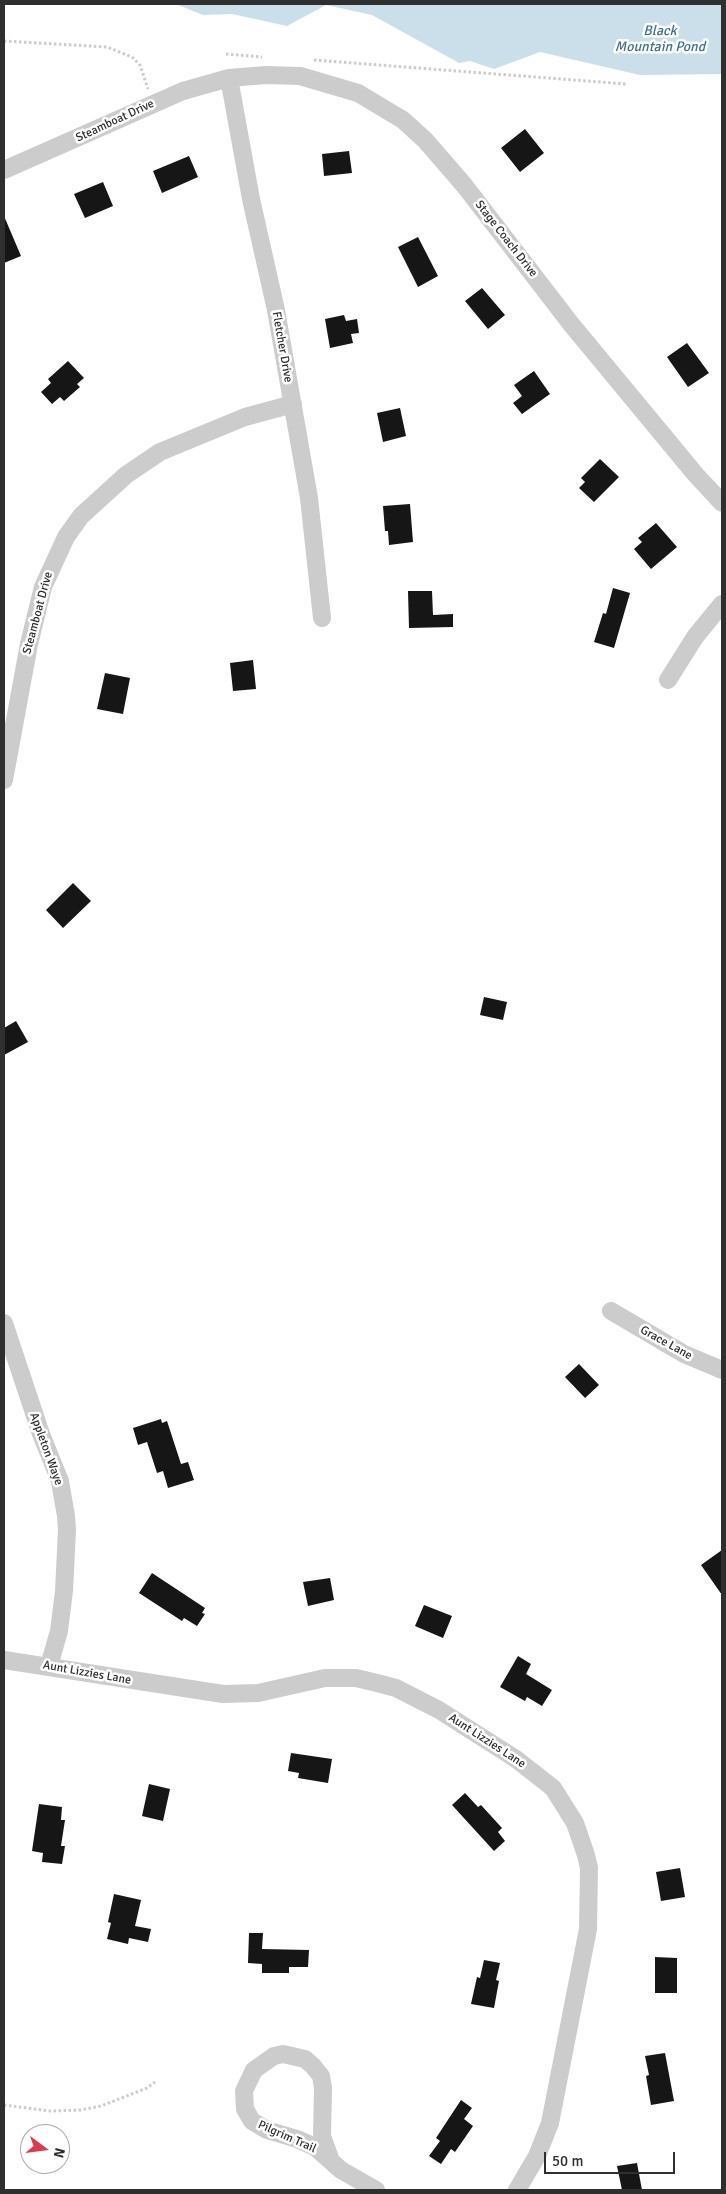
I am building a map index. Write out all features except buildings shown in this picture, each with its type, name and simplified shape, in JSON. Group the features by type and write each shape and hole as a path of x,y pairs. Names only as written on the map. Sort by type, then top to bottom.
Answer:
{"street":[{"name":"Stage Coach Drive","path":"229,78 266,75 300,76 329,83 358,93 402,120 425,140 464,185 571,324 696,475 722,503"},
{"name":"Steamboat Drive","path":"4,170 183,91 229,78"},
{"name":"Fletcher Drive","path":"229,78 293,404 309,498 322,618"},
{"name":"Steamboat Drive","path":"4,780 29,644 43,587 66,537 81,516 126,475 160,452 245,417 293,404"},
{"path":"668,680 695,637 722,604"},
{"name":"Grace Lane","path":"611,1311 684,1354 722,1370"},
{"name":"Appleton Waye","path":"4,1323 40,1434 60,1481 66,1516 64,1591 59,1631 49,1666"},
{"name":"Aunt Lizzies Lane","path":"4,1660 49,1666 165,1687 223,1694 258,1693 324,1678 356,1678 376,1682 396,1688 438,1710 516,1759 553,1788 575,1823 586,1855 589,1868 588,1929 550,2123 537,2156 517,2190"},
{"name":"Pilgrim Trail","path":"331,2162 322,2136 323,2088 321,2076 305,2059 283,2054 274,2056 254,2070 248,2082 243,2100 245,2109 252,2121 267,2130 297,2139 315,2147 331,2162 376,2190"}],"path":[{"path":"4,41 107,47 123,53 132,57 140,65 152,104"},
{"path":"226,54 265,57"},
{"path":"304,60 626,84"},
{"path":"4,2105 50,2111 80,2110 101,2106 147,2088 155,2082"}],"water":[{"name":"Black Mountain Pond","path":"176,4 722,4 722,74 640,75 540,52 494,69 470,61 459,63 372,15 326,5 287,26 232,14 203,15"}]}
